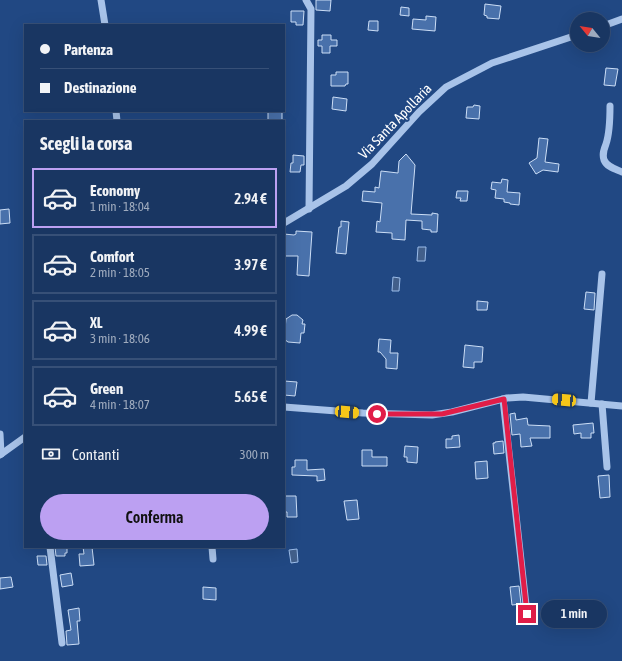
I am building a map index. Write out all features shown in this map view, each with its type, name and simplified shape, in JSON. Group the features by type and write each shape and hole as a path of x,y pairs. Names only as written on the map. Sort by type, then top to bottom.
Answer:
{"street":[{"path":"101,0 105,24"},
{"path":"306,0 311,9 309,209"},
{"path":"610,23 622,18"},
{"name":"Via Santa Apollaria","path":"285,222 346,186 372,164 419,112 446,87 492,63 570,37"},
{"path":"610,106 609,129 603,156 604,161 608,165 613,169 622,172"},
{"path":"591,403 602,274"},
{"path":"285,407 363,413 432,415 452,412 504,399 523,397 622,406"},
{"path":"504,399 527,614"},
{"path":"602,404 607,466"},
{"path":"0,434 1,455"},
{"path":"1,455 24,438"},
{"path":"50,548 62,643"},
{"path":"212,548 213,559"}],"water":[{"path":"418,247 426,247 425,261 417,261"},
{"path":"393,277 400,278 399,291 392,291"},
{"path":"297,549 298,562 291,563 289,550"}],"building":[{"path":"316,0 331,0 330,11 316,10"},
{"path":"485,4 501,6 499,19 487,18 487,16 484,15"},
{"path":"401,7 409,8 409,16 400,15"},
{"path":"291,11 304,11 303,25 296,25 296,22 291,22"},
{"path":"426,16 436,17 435,31 412,29 413,19 426,20"},
{"path":"369,21 378,21 378,31 368,30"},
{"path":"322,35 331,35 331,40 337,40 337,46 330,46 330,53 322,53 322,46 318,46 318,40 322,40"},
{"path":"606,68 618,69 615,86 604,85"},
{"path":"336,72 348,72 348,84 345,86 331,86 331,75 336,75"},
{"path":"333,97 347,99 346,111 332,109"},
{"path":"474,105 480,106 479,119 466,118 467,107 473,107"},
{"path":"268,112 282,112 282,120 268,120"},
{"path":"539,138 548,139 545,162 559,164 558,172 543,170 536,174 529,163 537,158"},
{"path":"406,154 415,165 411,214 438,214 437,232 422,229 422,221 406,220 405,240 392,239 392,233 376,232 377,221 380,222 382,203 362,201 363,191 375,192 375,187 379,188 381,171 398,173 399,161"},
{"path":"293,155 304,156 304,165 301,165 300,172 290,172 291,163 293,163"},
{"path":"502,179 508,180 507,192 520,193 519,205 504,202 504,199 495,198 496,190 491,189 492,182 501,183"},
{"path":"457,191 468,191 467,201 460,201 461,198 456,198"},
{"path":"9,209 10,223 0,224 0,210"},
{"path":"341,221 349,222 346,254 336,253"},
{"path":"296,231 312,232 309,276 297,275 298,256 285,256 285,234 296,234"},
{"path":"586,292 595,293 594,310 584,309"},
{"path":"477,301 488,302 487,310 477,310"},
{"path":"292,315 297,315 303,320 302,324 305,324 304,333 301,333 300,343 288,342 285,340 286,319"},
{"path":"379,339 391,340 390,353 398,353 397,369 386,368 386,359 380,352 378,352"},
{"path":"465,345 483,347 482,362 474,362 474,368 463,367"},
{"path":"285,381 297,382 295,396 285,395"},
{"path":"515,413 516,420 527,418 528,425 550,426 550,438 530,438 532,446 521,447 520,434 512,435 510,414"},
{"path":"593,423 594,433 591,433 591,438 581,438 581,433 574,434 573,425"},
{"path":"459,435 460,447 446,448 446,439 452,439 452,436"},
{"path":"503,441 504,453 494,454 493,443"},
{"path":"405,446 418,447 417,463 407,462 407,457 404,457"},
{"path":"362,450 372,450 372,457 387,457 387,466 362,466"},
{"path":"295,460 307,460 307,470 324,469 325,480 317,481 317,476 292,475 292,467 295,467"},
{"path":"487,461 488,478 476,479 475,462"},
{"path":"609,475 610,497 600,498 598,476"},
{"path":"285,496 296,496 297,517 287,517 287,512 285,512"},
{"path":"357,500 359,519 347,520 344,501"},
{"path":"55,548 67,548 67,553 65,553 65,556 56,556"},
{"path":"83,548 92,548 94,565 80,566 79,554 84,554"},
{"path":"37,556 46,556 47,565 38,565"},
{"path":"71,573 73,585 62,587 60,575"},
{"path":"11,577 13,587 0,589 0,578"},
{"path":"519,586 521,604 512,605 510,587"},
{"path":"203,587 216,588 216,600 203,599"},
{"path":"79,608 80,621 77,621 79,644 67,645 66,631 71,630 68,610"}],"route":[{"path":"377,414 442,414 504,399 527,614"}]}
